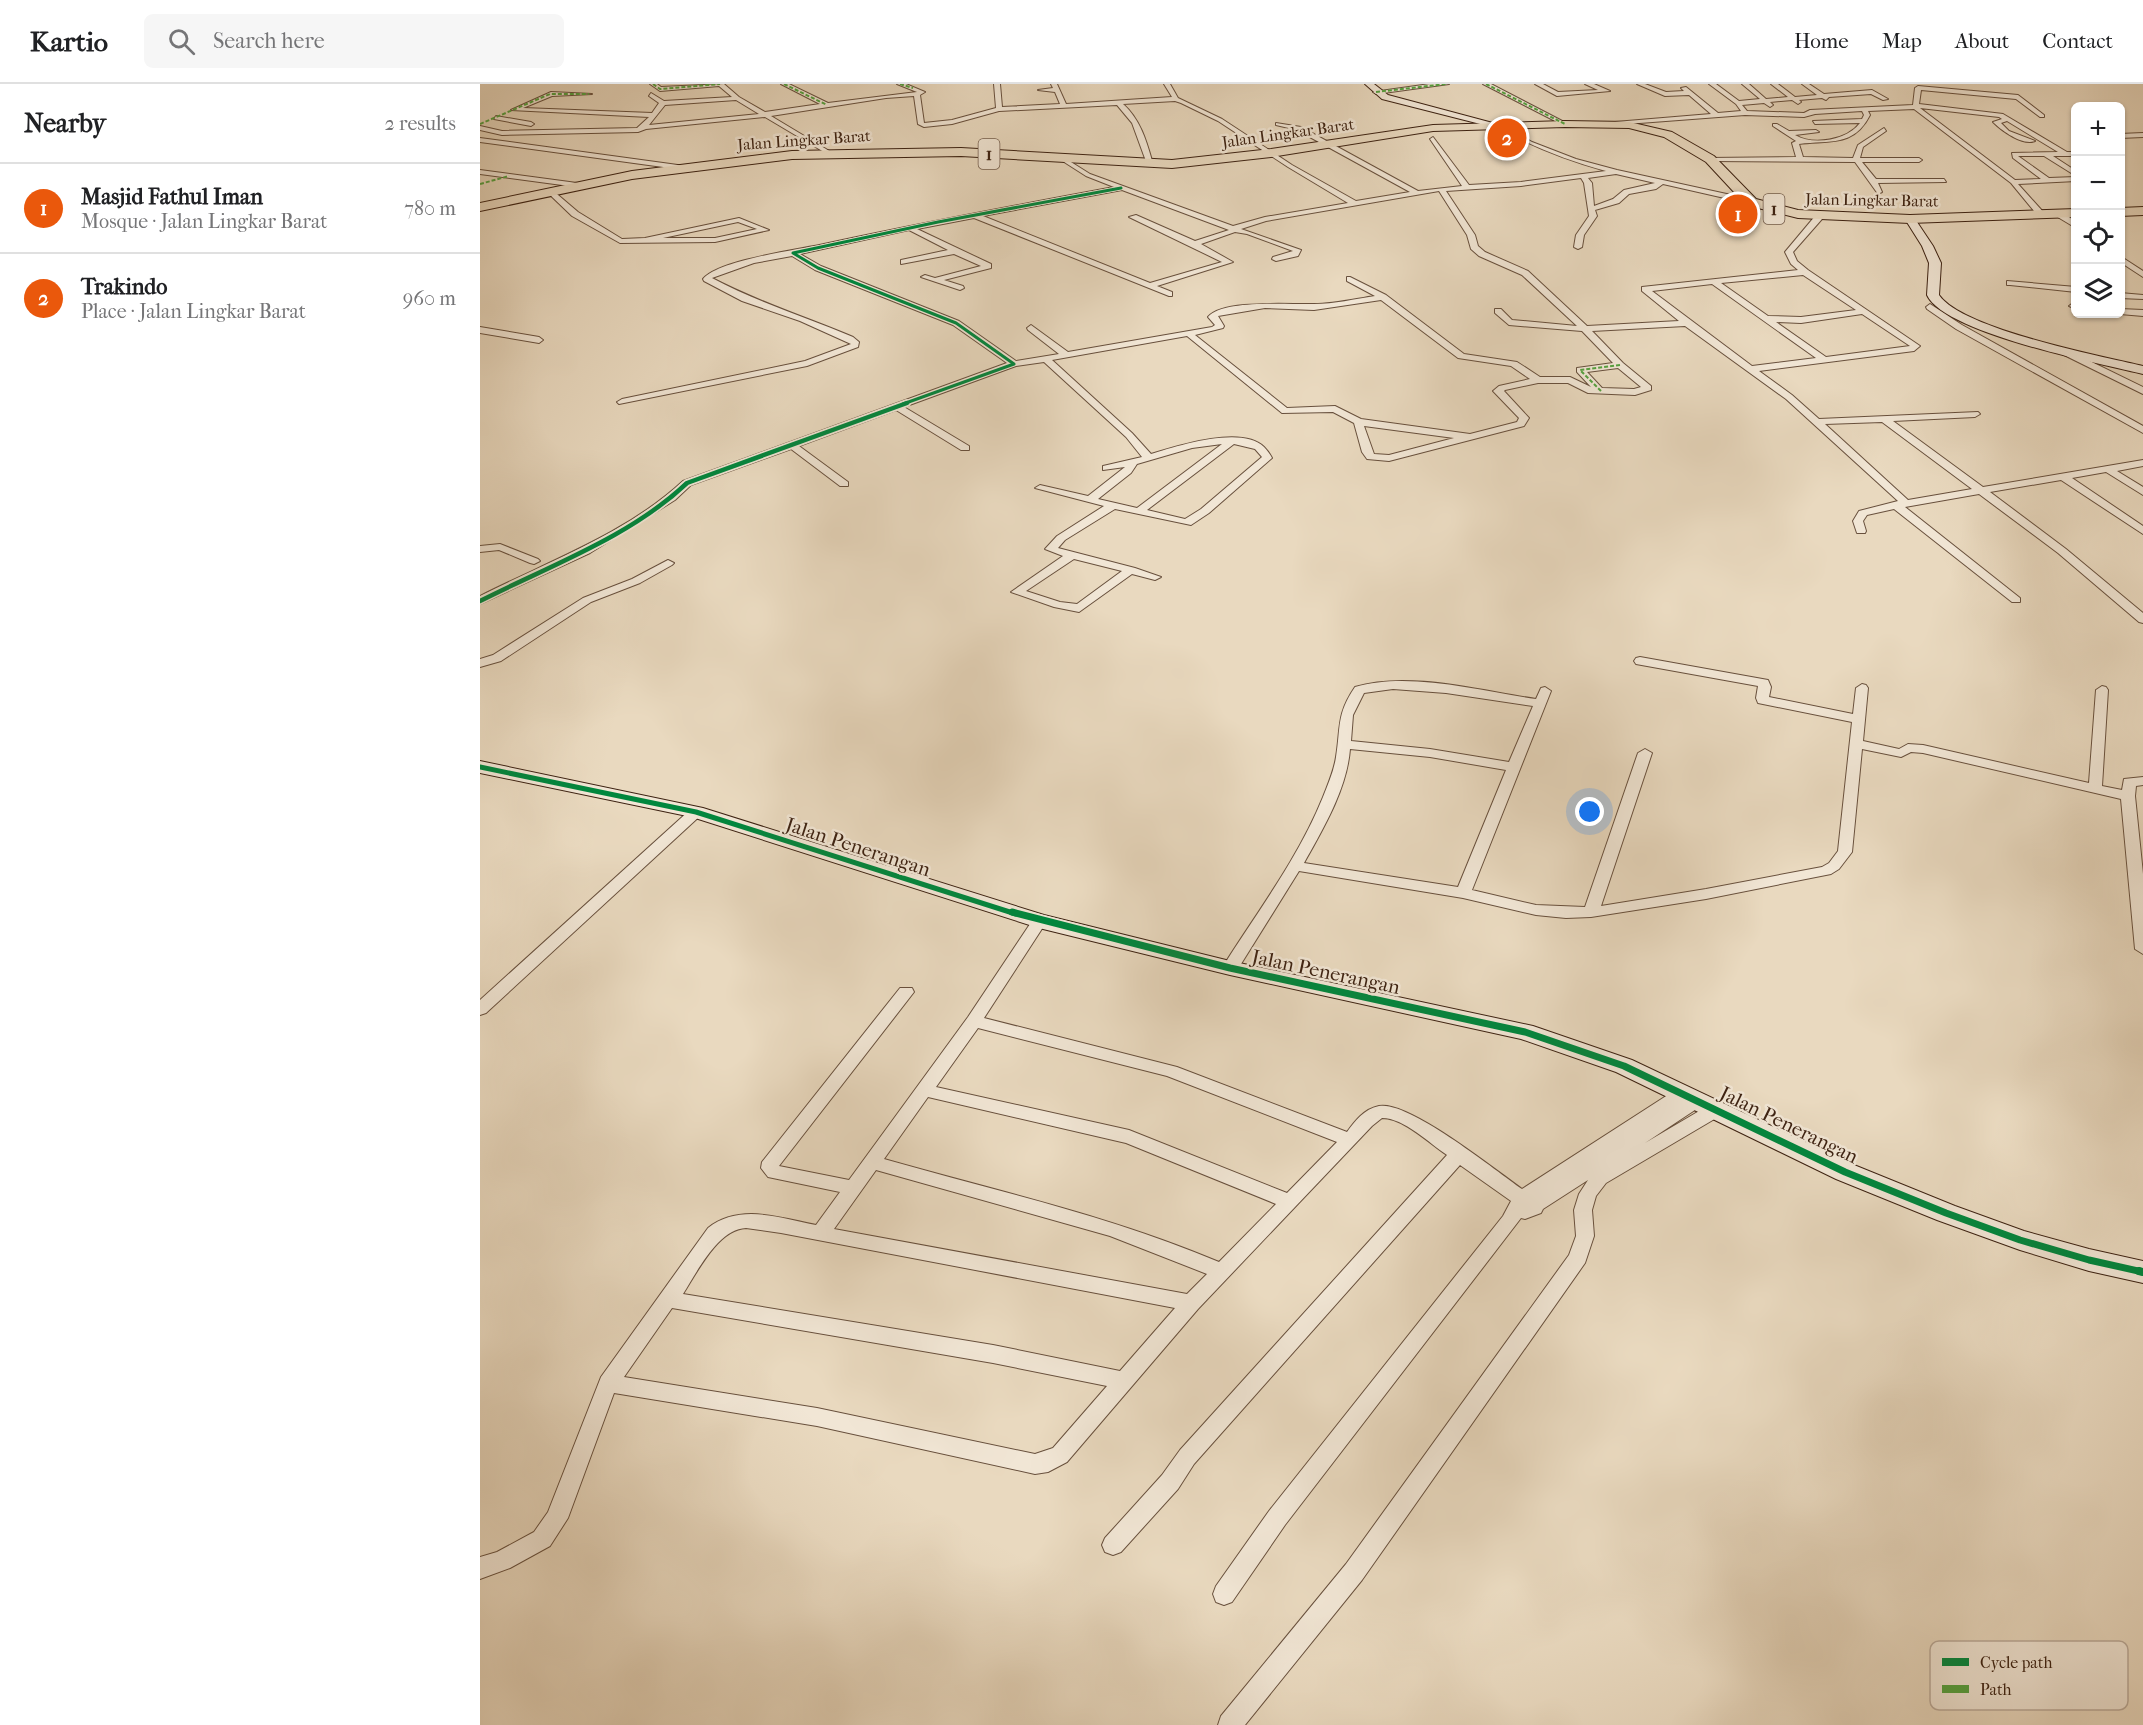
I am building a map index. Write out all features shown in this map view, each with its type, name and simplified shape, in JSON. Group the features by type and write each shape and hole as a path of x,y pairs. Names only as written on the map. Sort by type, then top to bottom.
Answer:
{"highway":[{"name":"Jalan Lingkar Barat","path":"480,207 577,186 685,168 773,157 830,153 949,152 1150,164 1198,162 1271,153 1418,130 1615,124 1646,128 1668,134 1710,159 1751,202 1782,212 1819,217 1910,219 2071,213"},
{"path":"2125,212 2143,211"}],"street":[{"path":"653,84 659,89 720,84 737,98 830,153"},
{"path":"784,84 827,105"},
{"path":"900,84 915,91"},
{"path":"997,84 999,109"},
{"path":"1167,84 1174,84"},
{"path":"1167,84 1176,99"},
{"path":"1369,84 1376,92 1391,99 1500,126 1543,149 1616,172 1751,202"},
{"path":"1376,92 1442,88 1446,84"},
{"path":"1486,84 1565,124"},
{"path":"1538,84 1551,93 1557,94 1607,91 1588,84"},
{"path":"1640,84 1665,94 1691,93"},
{"path":"1678,84 1716,115"},
{"path":"1712,84 1738,103 1745,113"},
{"path":"1745,84 1781,114"},
{"path":"1774,84 1810,111 1916,106 1996,114 2009,119 2064,153"},
{"path":"1805,84 1826,98"},
{"path":"1834,84 1848,95"},
{"path":"1865,84 1872,92 1885,99"},
{"path":"480,126 552,94 562,86"},
{"path":"496,118 523,124 646,124 767,115 915,91 922,86"},
{"path":"1981,86 2011,91 2042,116"},
{"path":"1041,90 1055,87 1064,105"},
{"path":"2018,97 1921,87 1918,88 1916,106 1926,119 1955,137 2013,182 2042,214"},
{"path":"915,91 922,125 952,123 999,109 1176,99 1220,120 1356,204"},
{"path":"1738,103 1826,98 1872,92"},
{"path":"1984,105 1986,93"},
{"path":"552,94 588,94"},
{"path":"651,94 662,105"},
{"path":"647,106 737,98"},
{"path":"1867,99 1895,99 1904,107"},
{"path":"529,103 626,106"},
{"path":"1118,103 1130,113 1135,122 1150,164"},
{"path":"480,126 502,133 638,130 662,105"},
{"path":"1800,159 1794,144 1836,141 1855,131 1865,121 1867,115 1864,109"},
{"path":"513,110 653,115"},
{"path":"1615,124 1745,113 1810,115 1812,113 1810,111"},
{"path":"2009,119 1996,122 2007,132 2039,144 2071,170"},
{"path":"1815,122 1865,121"},
{"path":"1278,124 1298,127 1417,193"},
{"path":"1775,125 1803,142"},
{"path":"1856,159 1858,149 1884,130"},
{"path":"1834,131 1855,131"},
{"path":"1788,133 1823,132"},
{"path":"2125,136 2143,135"},
{"path":"1433,139 1467,187"},
{"path":"480,140 685,168"},
{"path":"1858,149 1869,149"},
{"path":"2047,180 2014,155 2071,154"},
{"path":"1063,159 1084,172 1121,188 1297,250 1295,254 1276,260"},
{"path":"1710,159 1919,160"},
{"path":"1856,159 1866,169 1878,192"},
{"path":"1084,172 1105,161"},
{"path":"1866,169 1878,170"},
{"path":"480,172 577,186"},
{"path":"1194,244 1231,233 1234,229 1265,219 1417,193 1616,172"},
{"path":"480,184 509,176"},
{"path":"1578,247 1580,235 1593,216 1588,183 1584,177"},
{"path":"2013,182 2071,179"},
{"path":"1874,181 1944,181"},
{"path":"1592,209 1616,201 1627,192 1653,187 1662,182"},
{"path":"622,402 807,363 855,345 855,342 803,319 745,299 707,279 712,274 746,263 910,228 1121,188"},
{"path":"1358,422 1366,452 1378,459 1389,458 1521,424 1524,418 1498,392 1503,388 1538,380 1570,380 1588,390 1635,392 1648,388 1620,365 1525,273 1482,254 1474,247 1471,235 1441,189"},
{"path":"551,191 575,214 615,240 715,240 765,230 739,218 648,239"},
{"path":"2059,214 2071,222"},
{"path":"974,215 1169,294"},
{"path":"1133,217 1228,260 1228,262 1149,286"},
{"path":"1752,369 1916,346 1805,272 1794,262 1790,252 1819,217"},
{"path":"1910,219 1935,262 1935,276 1931,289 1935,299 1957,315 2060,350 2143,370"},
{"path":"910,228 988,266 936,280"},
{"path":"904,262 955,251"},
{"path":"793,253 818,268 956,323 1014,364"},
{"path":"2125,261 2143,275"},
{"path":"1805,272 1645,289 1686,323 1790,397 1902,505 2016,600"},
{"path":"925,277 960,288"},
{"path":"1350,279 1383,297 1461,356 1514,364 1538,380"},
{"path":"1714,282 1825,360"},
{"path":"2010,283 2071,289"},
{"path":"2125,295 2143,297"},
{"path":"480,602 525,578 586,551 664,502 687,483 899,408 1014,364 1218,328 1220,325 1212,316 1220,313 1265,305 1314,307 1383,297"},
{"path":"1930,307 1959,327 2143,430"},
{"path":"1498,310 1509,322 1582,327 1686,323"},
{"path":"1766,319 1801,320 1864,311"},
{"path":"2125,311 2143,313"},
{"path":"1959,327 1982,325"},
{"path":"1031,328 1066,355"},
{"path":"480,330 539,340"},
{"path":"1189,334 1281,410 1290,412 1335,409 1358,422 1470,437"},
{"path":"2060,350 2143,391"},
{"path":"1046,359 1129,435 1149,458"},
{"path":"1601,391 1580,370 1620,365"},
{"path":"899,408 965,448"},
{"path":"1815,422 1975,414"},
{"path":"1883,418 2061,551 2143,619"},
{"path":"1040,488 1176,522 1193,521 1267,458 1259,447 1233,440 1211,440 1107,468"},
{"path":"1138,512 1233,440"},
{"path":"792,445 844,484"},
{"path":"1089,501 1127,471 1132,462"},
{"path":"1861,531 1858,521 1863,513 1982,490 2143,464"},
{"path":"2109,470 2143,492"},
{"path":"2063,477 2143,531"},
{"path":"1112,506 1052,546 1051,549 1155,577"},
{"path":"480,549 500,547 534,561"},
{"path":"1072,555 1013,595 1079,608 1131,570"},
{"path":"480,663 497,658 592,597 636,581 668,563"},
{"path":"1640,661 1764,683 1763,700 1857,719"},
{"path":"1230,969 1295,866 1340,771 1346,745 1343,730 1352,701 1359,690 1364,687 1418,686 1542,697 1463,893"},
{"path":"1295,866 1463,893 1536,910 1566,913 1591,912 1706,894 1826,871 1834,866 1845,852 1862,688"},
{"path":"2095,788 2102,690"},
{"path":"1856,744 1901,753 1908,748 1923,749 2128,796"},
{"path":"1346,745 1386,746 1454,755 1514,767"},
{"path":"1591,912 1646,753"},
{"name":"Jalan Penerangan","path":"480,767 696,812 1039,921 1230,969 1525,1032 1624,1066 1845,1172 1946,1213 2020,1240 2089,1260 2143,1272"},
{"path":"2143,781 2129,782 2128,796 2137,822 2143,949"},
{"path":"480,1009 696,812"},
{"path":"820,1234 874,1163 923,1090 974,1021 1039,921"},
{"path":"854,1188 774,1172 770,1168 771,1162 906,992"},
{"path":"974,1021 1171,1071 1350,1140"},
{"path":"923,1090 1129,1137 1289,1202"},
{"path":"1224,1594 1278,1518 1509,1221 1528,1203 1600,1156 1699,1100"},
{"path":"1230,1725 1354,1572 1578,1258 1584,1236 1583,1210 1588,1194 1600,1178 1699,1100"},
{"path":"608,1383 817,1417 1035,1464 1048,1462 1060,1455 1191,1303 1350,1140 1371,1114 1380,1110 1400,1115 1528,1203"},
{"path":"1113,1545 1170,1482 1187,1457 1458,1155"},
{"path":"874,1163 1134,1235 1222,1272"},
{"path":"480,1568 502,1561 542,1539 557,1518 608,1383 715,1233 728,1222 742,1220 1191,1303"},
{"path":"667,1299 993,1354 1124,1381"}],"marked path":[{"path":"653,84 660,89 720,84"},
{"path":"784,84 827,105"},
{"path":"900,84 913,88"},
{"path":"1376,92 1446,84"},
{"path":"1486,84 1565,124"},
{"path":"480,124 550,94 589,94"},
{"path":"480,184 509,176"},
{"path":"1601,391 1580,370 1620,365"}],"cycle path":[{"path":"480,601 586,551 671,498 687,483 1014,364 956,323 818,268 793,253 938,222 1121,188"},
{"path":"480,767 696,812 1039,921 1230,968 1525,1032 1624,1066 1845,1172 1946,1213 2020,1240 2089,1260 2143,1272"}],"place":[{"name":"Trakindo","path":"1507,138"},
{"name":"Masjid Fathul Iman","path":"1738,214"}]}
